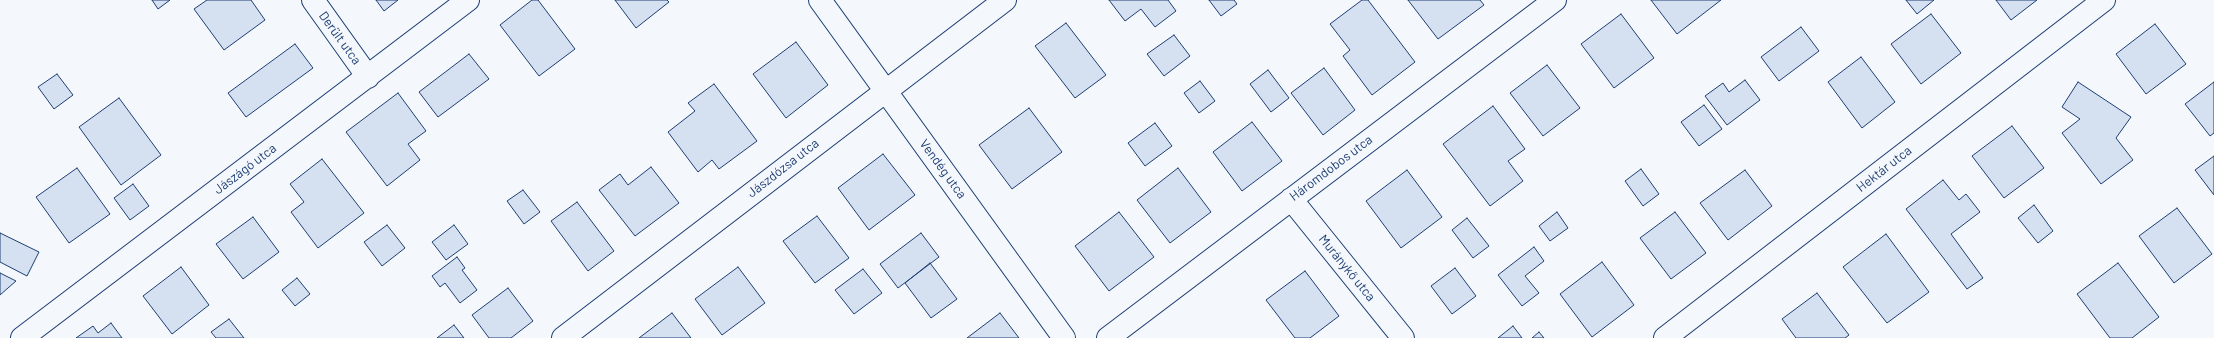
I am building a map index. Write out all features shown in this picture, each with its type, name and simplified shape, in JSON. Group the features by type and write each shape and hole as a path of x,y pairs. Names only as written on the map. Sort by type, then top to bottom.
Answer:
{"street":[{"name":"Derült utca","path":"313,0 368,77"},
{"name":"Jászágó utca","path":"22,338 468,0"},
{"name":"Vendég utca","path":"820,0 886,89 1064,338"},
{"name":"Jászdózsa utca","path":"562,338 886,89 1005,0"},
{"name":"Háromdobos utca","path":"1108,338 1290,199 1556,0"},
{"name":"Hektár utca","path":"1665,338 2104,0"},
{"name":"Muránykő utca","path":"1290,199 1403,338"}],"building":[{"path":"152,0 170,0 158,9"},
{"path":"207,0 251,0 265,20 224,50 194,9"},
{"path":"376,0 398,0 384,11"},
{"path":"532,0 538,0 575,49 539,76 500,25"},
{"path":"615,0 667,0 669,2 636,28"},
{"path":"1109,0 1168,0 1176,11 1155,27 1141,9 1125,21"},
{"path":"1209,0 1234,0 1237,4 1221,16"},
{"path":"1362,0 1368,0 1415,62 1372,95 1343,56 1350,50 1330,24"},
{"path":"1408,0 1480,0 1484,5 1438,39"},
{"path":"1651,0 1721,0 1677,34"},
{"path":"1906,0 1934,0 1917,14"},
{"path":"1996,0 2037,0 2011,20"},
{"path":"1621,14 1654,58 1614,88 1581,44"},
{"path":"1931,14 1961,53 1921,84 1891,44"},
{"path":"1066,23 1106,75 1075,98 1035,46"},
{"path":"2155,24 2186,64 2146,94 2116,54"},
{"path":"1801,27 1819,51 1779,81 1761,57"},
{"path":"1174,35 1190,56 1164,76 1147,54"},
{"path":"796,42 828,85 786,118 753,74"},
{"path":"295,44 313,68 246,117 228,93"},
{"path":"469,54 489,79 438,117 419,92"},
{"path":"1861,57 1895,102 1862,128 1828,82"},
{"path":"1547,65 1580,108 1543,136 1510,93"},
{"path":"1324,68 1355,110 1323,135 1291,93"},
{"path":"1268,70 1289,98 1271,112 1250,84"},
{"path":"57,74 73,95 54,109 38,87"},
{"path":"1745,80 1760,100 1727,125 1705,96 1723,83 1729,92"},
{"path":"1200,81 1215,101 1199,113 1184,93"},
{"path":"2078,82 2131,117 2116,138 2133,160 2101,184 2062,133 2080,119 2062,107"},
{"path":"2214,82 2214,133 2210,136 2185,104"},
{"path":"714,84 757,141 719,169 712,160 698,172 668,132 695,111 688,103"},
{"path":"398,93 426,131 408,144 420,160 387,186 346,132"},
{"path":"119,98 161,155 121,185 79,127"},
{"path":"1704,105 1722,129 1699,146 1681,122"},
{"path":"1493,106 1525,149 1508,161 1523,181 1490,206 1443,144"},
{"path":"1029,108 1062,152 1012,189 979,145"},
{"path":"1252,122 1282,161 1242,191 1213,152"},
{"path":"1155,123 1172,146 1145,166 1128,143"},
{"path":"2012,126 2044,168 2004,198 1972,156"},
{"path":"883,154 915,195 869,230 838,188"},
{"path":"2214,156 2214,195 2195,170"},
{"path":"322,159 364,213 318,248 291,212 304,202 290,184"},
{"path":"651,167 679,203 635,236 599,190 620,174 628,185"},
{"path":"77,168 110,214 69,243 36,197"},
{"path":"1178,168 1211,212 1170,243 1137,200"},
{"path":"1641,169 1659,194 1643,206 1625,181"},
{"path":"1407,170 1442,217 1401,248 1366,201"},
{"path":"1745,170 1772,206 1728,240 1700,203"},
{"path":"1943,180 1959,200 1966,194 1980,212 1951,234 1983,278 1967,289 1906,209"},
{"path":"133,184 149,206 130,220 114,198"},
{"path":"523,190 540,212 524,224 507,201"},
{"path":"577,202 614,251 588,271 551,221"},
{"path":"2034,205 2053,231 2038,243 2018,218"},
{"path":"2177,208 2212,254 2174,283 2139,236"},
{"path":"1119,212 1154,257 1109,291 1075,246"},
{"path":"1557,212 1568,228 1550,241 1539,226"},
{"path":"1675,212 1706,253 1671,279 1640,238"},
{"path":"817,216 849,258 815,283 783,241"},
{"path":"253,217 279,252 243,279 216,244"},
{"path":"1467,218 1489,246 1473,258 1452,230"},
{"path":"387,225 405,248 382,266 364,242"},
{"path":"454,225 468,244 446,260 432,242"},
{"path":"0,233 39,252 27,276 0,262"},
{"path":"921,233 939,257 898,288 880,264"},
{"path":"1886,234 1929,292 1887,323 1843,267"},
{"path":"1534,247 1544,261 1525,276 1539,293 1522,306 1498,275"},
{"path":"457,257 465,268 462,270 477,290 460,303 445,283 440,287 432,276"},
{"path":"1602,262 1634,305 1592,337 1560,294"},
{"path":"930,263 957,299 931,318 905,283"},
{"path":"2118,263 2159,317 2132,338 2110,338 2077,294"},
{"path":"181,267 209,305 172,334 143,296"},
{"path":"738,267 765,303 722,335 695,299"},
{"path":"1455,268 1476,296 1452,314 1431,286"},
{"path":"863,269 882,293 854,314 835,290"},
{"path":"1305,271 1339,316 1310,338 1295,338 1266,300"},
{"path":"0,273 16,281 0,295"},
{"path":"297,278 310,294 295,306 282,290"},
{"path":"508,288 533,321 511,338 489,338 472,315"},
{"path":"1817,293 1849,335 1845,338 1796,338 1782,319"},
{"path":"672,313 691,338 639,338"},
{"path":"1000,313 1019,338 967,338"},
{"path":"229,319 244,338 216,338 211,332"},
{"path":"111,323 122,338 76,338 93,326 98,333"},
{"path":"454,325 464,338 437,338"},
{"path":"1513,326 1522,338 1498,338"},
{"path":"1539,332 1544,338 1532,338"}]}
